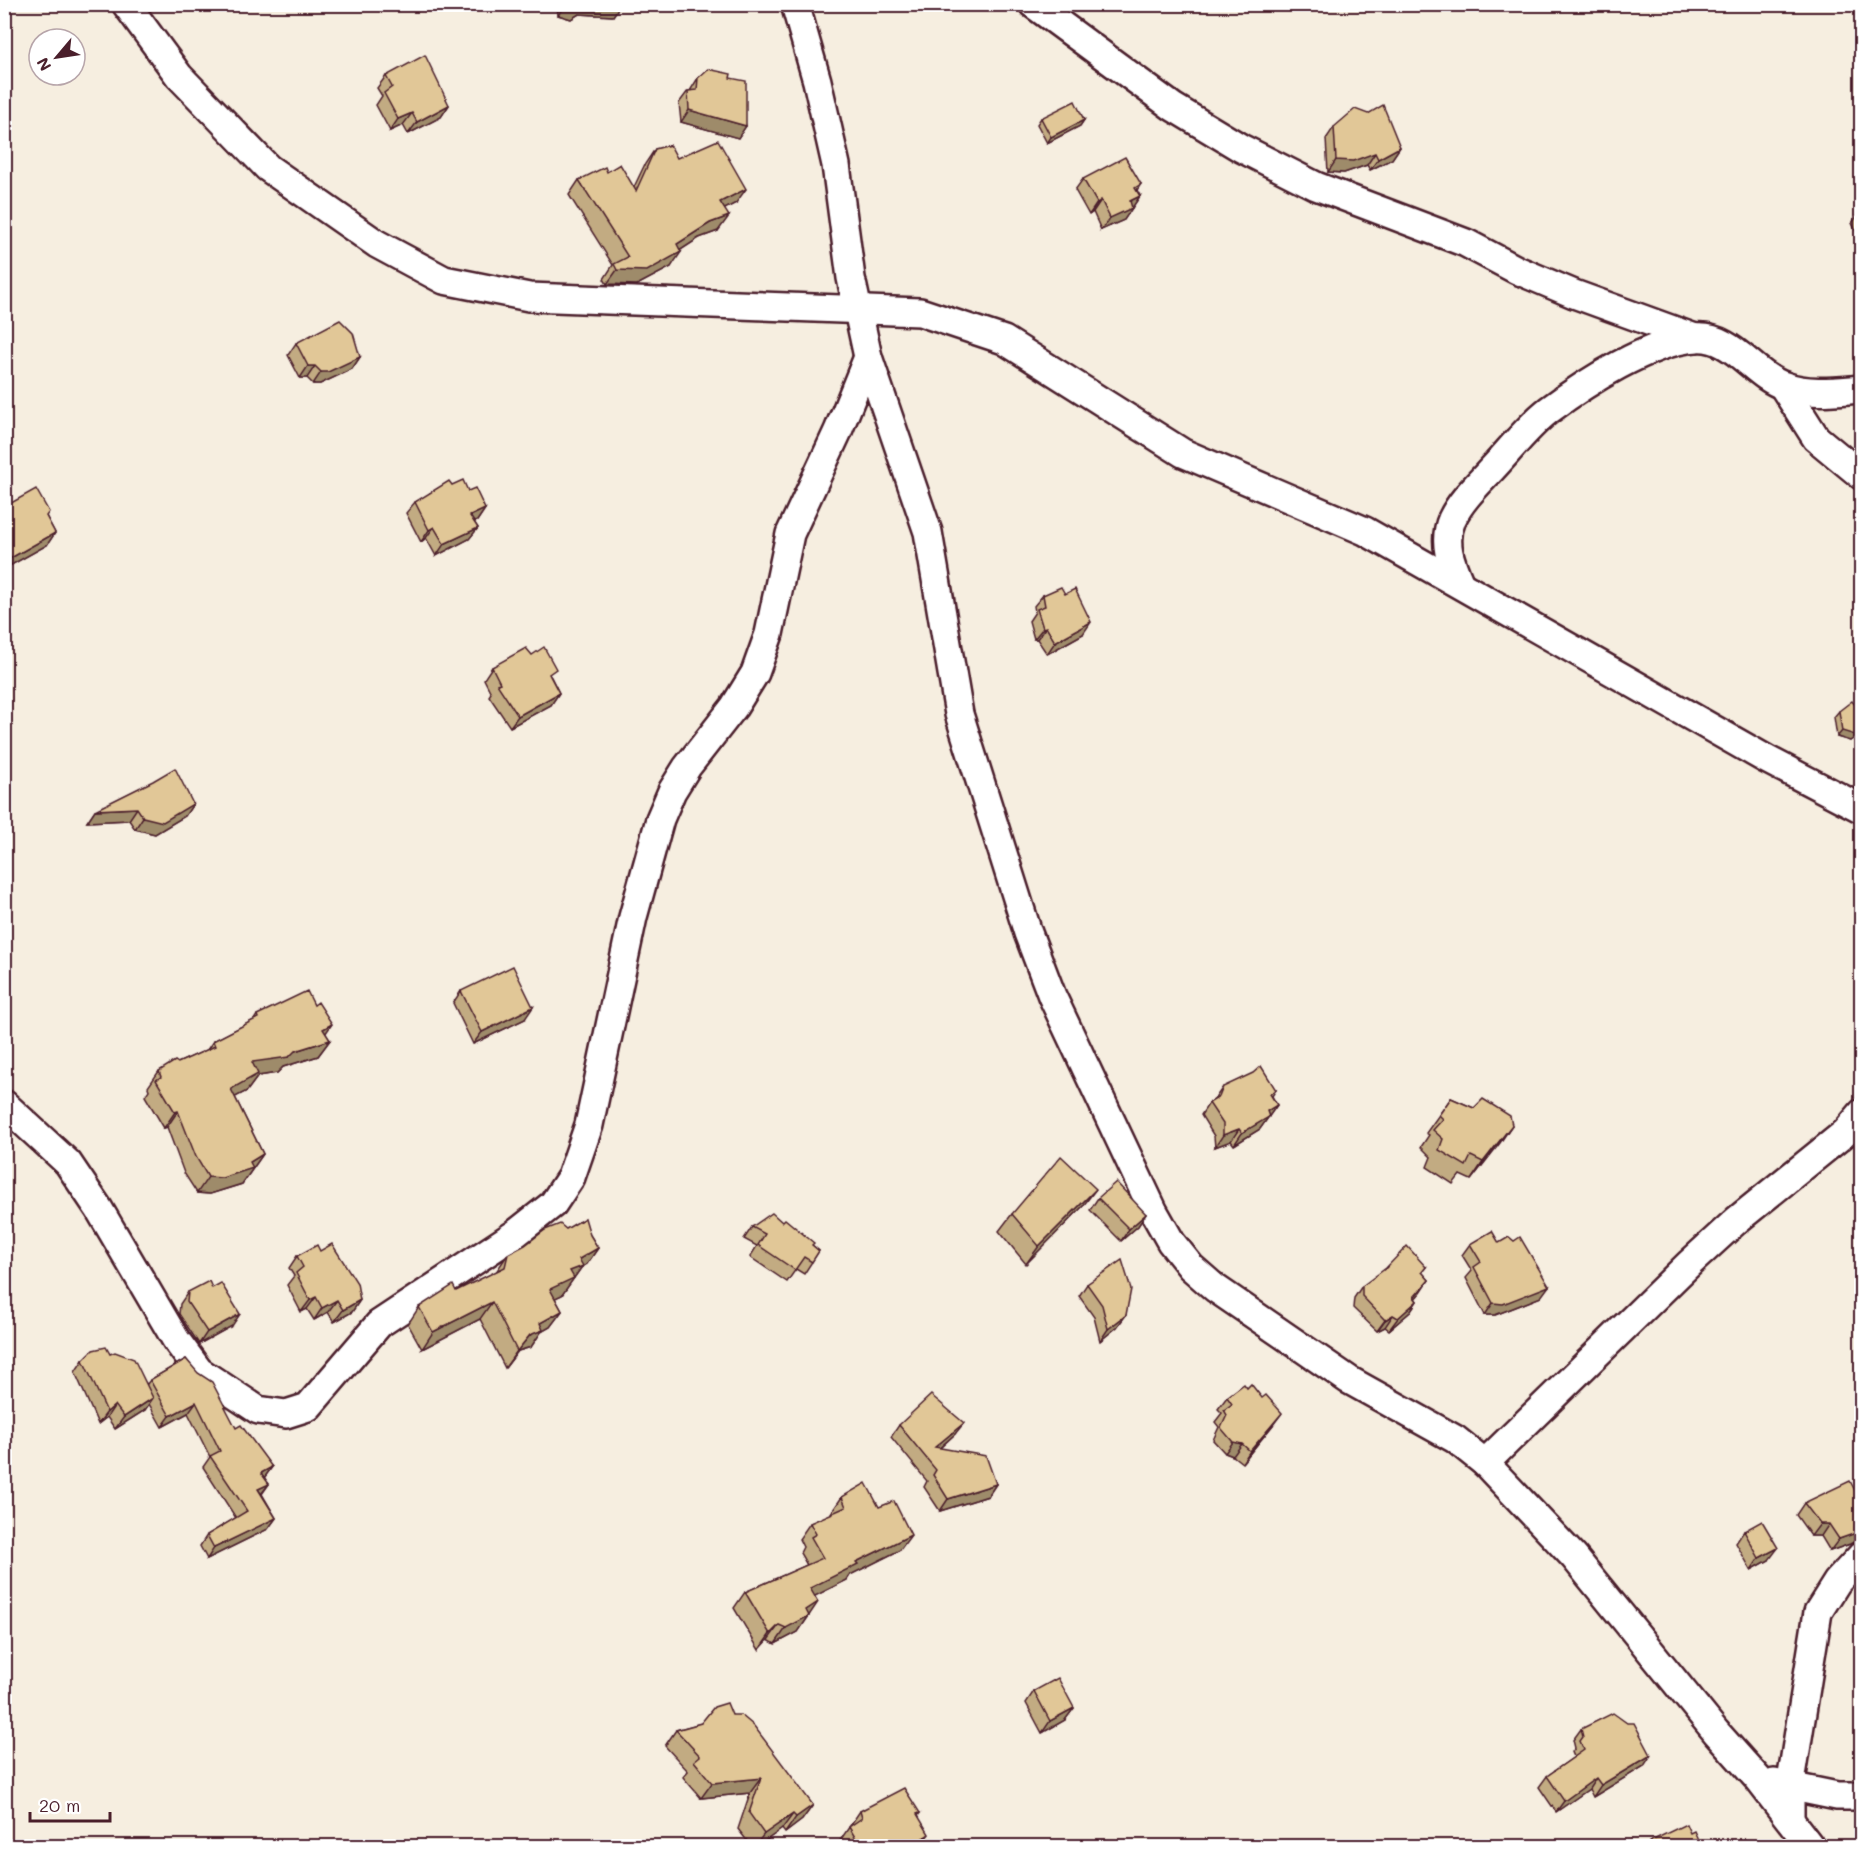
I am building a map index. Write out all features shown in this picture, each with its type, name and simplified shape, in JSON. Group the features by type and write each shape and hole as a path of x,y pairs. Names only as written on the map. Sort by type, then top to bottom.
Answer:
{"street":[{"path":"126,4 179,76 268,168 377,244 444,280 530,297 920,312 1004,340 1183,453 1365,531 1766,759 1862,809"},
{"path":"795,4 817,81 836,165 851,278 868,357 928,532 959,714 1028,933 1052,996 1154,1212 1171,1242 1191,1267 1215,1288 1350,1380 1455,1438 1485,1463 1574,1557 1716,1732 1758,1779 1810,1846"},
{"path":"1033,4 1173,107 1241,148 1316,186 1466,243 1517,270 1574,294 1695,338 1712,339 1729,348 1783,386 1816,438 1862,476"},
{"path":"1460,584 1449,557 1447,538 1452,519 1466,498 1518,442 1548,411 1591,383 1644,353 1695,338"},
{"path":"4,1104 68,1163 99,1209 176,1340 199,1371 258,1410 286,1414 308,1407 379,1324 515,1234 553,1204 571,1177 589,1125 633,917 660,819 672,791 687,767 734,707 755,673 769,634 790,534 838,431 868,357"},
{"path":"1783,386 1822,393 1862,389"},
{"path":"1485,1463 1690,1263 1737,1220 1846,1132 1862,1113"},
{"path":"1790,1819 1790,1788 1818,1612 1837,1582 1862,1555"},
{"path":"1758,1779 1790,1788 1837,1796 1862,1796"}],"building":[{"path":"425,55 449,105 417,122 412,113 398,119 384,93 392,87 386,76"},
{"path":"708,69 731,74 730,78 746,81 746,126 689,110 688,91 697,90 698,78"},
{"path":"1075,101 1084,120 1051,137 1041,118"},
{"path":"1383,105 1400,147 1378,159 1375,153 1353,161 1336,160 1334,127 1355,109 1368,114"},
{"path":"718,140 746,189 720,202 729,216 710,223 677,244 681,252 647,271 617,270 614,264 628,257 579,180 605,167 607,172 620,164 636,191 655,149 670,145 677,158"},
{"path":"1125,157 1141,184 1135,188 1140,196 1130,201 1132,208 1110,218 1101,200 1097,203 1083,179"},
{"path":"340,320 353,333 360,357 328,372 321,372 315,366 308,366 296,343"},
{"path":"463,480 468,491 475,488 485,509 470,516 478,528 444,544 434,527 429,530 415,502 449,481 452,485"},
{"path":"36,489 49,512 46,516 55,533 9,559 4,552 4,507"},
{"path":"1061,587 1065,594 1075,589 1091,622 1055,642 1046,627 1043,628 1037,609 1045,606 1043,595"},
{"path":"544,647 556,669 549,674 559,693 518,716 497,684 500,683 492,667 526,648 532,655"},
{"path":"1852,701 1862,713 1862,730 1855,735 1842,731 1839,711"},
{"path":"175,768 193,804 163,822 143,817 137,808 95,810 153,781"},
{"path":"513,966 533,1007 482,1032 461,991"},
{"path":"307,991 314,1005 318,1002 332,1024 323,1029 330,1040 295,1051 289,1057 252,1062 258,1074 231,1089 263,1154 250,1162 253,1168 222,1178 208,1177 196,1157 178,1111 175,1112 156,1080 161,1077 159,1071 175,1061 178,1063 215,1046 213,1041 258,1018 257,1015"},
{"path":"1261,1066 1276,1090 1270,1094 1277,1105 1267,1111 1269,1117 1242,1133 1239,1129 1223,1135 1223,1124 1209,1103 1219,1097 1223,1087 1253,1073"},
{"path":"1451,1098 1474,1108 1483,1099 1510,1116 1512,1125 1483,1162 1471,1156 1466,1166 1439,1150 1443,1139 1433,1130 1443,1119 1439,1115"},
{"path":"1061,1156 1096,1189 1039,1246 1012,1214"},
{"path":"1116,1182 1146,1214 1129,1229 1098,1198"},
{"path":"772,1213 782,1222 785,1219 814,1243 812,1245 819,1251 812,1262 804,1257 795,1270 758,1245 765,1234 752,1227"},
{"path":"585,1218 590,1235 598,1248 579,1259 583,1266 570,1271 574,1278 550,1289 562,1311 540,1323 543,1330 530,1335 517,1351 492,1302 433,1332 419,1307 453,1285 456,1291 505,1267 508,1254 545,1230 560,1224 566,1229"},
{"path":"1492,1231 1499,1243 1509,1237 1514,1241 1520,1237 1549,1286 1503,1304 1493,1303 1474,1267 1481,1262 1470,1244"},
{"path":"332,1244 357,1283 360,1300 343,1310 337,1300 322,1308 316,1297 310,1300 296,1273 303,1267 297,1256 317,1245 320,1251"},
{"path":"1407,1246 1426,1267 1422,1272 1429,1280 1414,1297 1417,1301 1398,1318 1393,1315 1385,1320 1362,1296 1362,1286 1386,1268"},
{"path":"1122,1260 1131,1289 1126,1315 1108,1329 1102,1305 1087,1284"},
{"path":"209,1281 212,1288 221,1283 240,1314 207,1332 187,1302 188,1292"},
{"path":"106,1347 110,1354 115,1352 134,1359 153,1398 124,1417 115,1405 107,1412 83,1360 93,1350"},
{"path":"186,1359 198,1373 212,1382 236,1428 241,1425 272,1467 261,1473 269,1484 258,1489 276,1518 214,1548 207,1535 247,1511 210,1456 220,1451 196,1402 170,1416 150,1380"},
{"path":"1244,1384 1247,1388 1251,1384 1262,1398 1266,1395 1282,1413 1250,1451 1242,1444 1233,1442 1221,1428 1227,1415 1224,1410 1232,1404 1227,1397"},
{"path":"931,1395 964,1423 935,1447 986,1456 996,1484 948,1499 933,1475 936,1470 899,1425"},
{"path":"1850,1481 1858,1496 1862,1493 1862,1531 1839,1539 1829,1524 1820,1524 1804,1503"},
{"path":"866,1483 879,1507 894,1501 911,1535 810,1588 818,1602 806,1610 809,1616 786,1628 779,1625 770,1634 745,1592 823,1558 811,1537 816,1534 810,1523 846,1507 842,1497"},
{"path":"1762,1521 1778,1548 1759,1558 1744,1531"},
{"path":"1058,1678 1074,1708 1050,1721 1034,1691"},
{"path":"727,1703 732,1715 741,1715 754,1726 813,1805 796,1817 793,1814 764,1834 749,1813 761,1778 712,1783 694,1761 700,1756 676,1730 701,1723 714,1707"},
{"path":"1613,1713 1627,1723 1634,1723 1651,1755 1601,1785 1596,1778 1564,1801 1547,1776 1584,1750 1580,1741 1583,1737 1581,1729"},
{"path":"904,1788 920,1813 917,1814 929,1834 911,1846 860,1846 849,1827 862,1818 860,1811"},
{"path":"1686,1824 1690,1833 1694,1831 1701,1846 1648,1846 1649,1842"}]}
